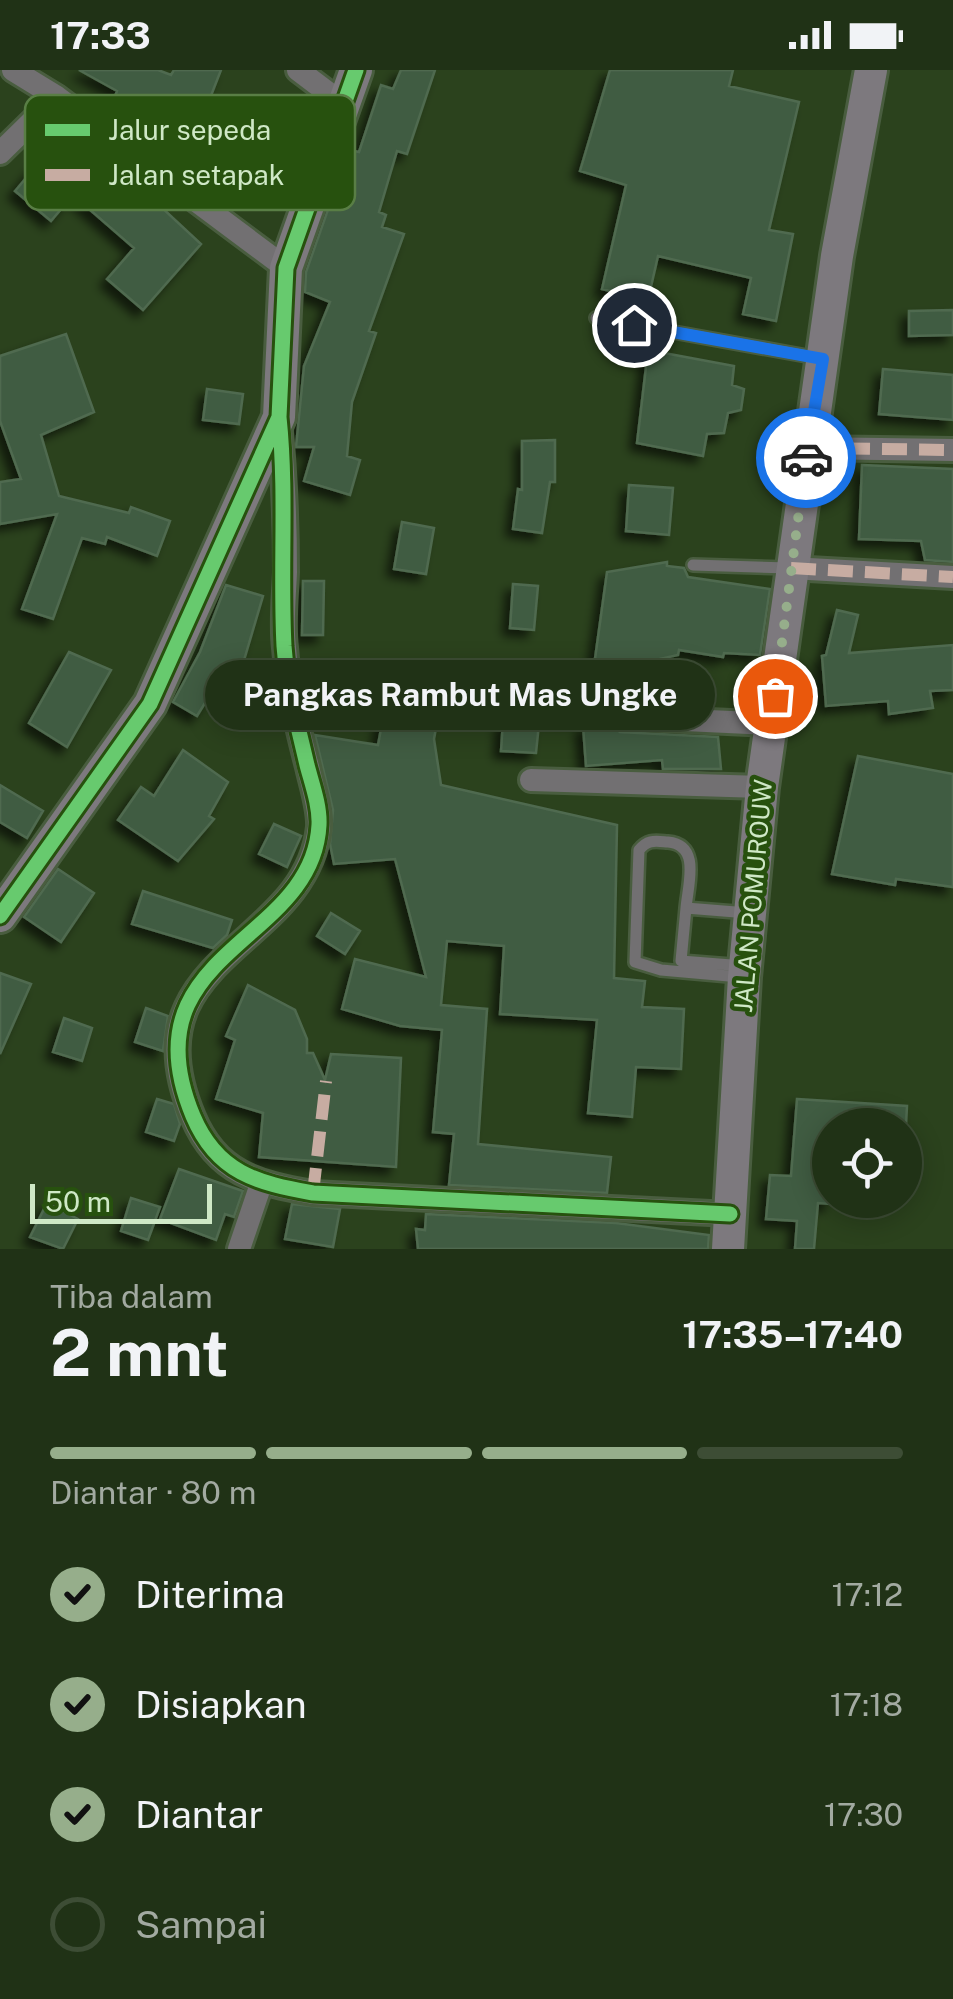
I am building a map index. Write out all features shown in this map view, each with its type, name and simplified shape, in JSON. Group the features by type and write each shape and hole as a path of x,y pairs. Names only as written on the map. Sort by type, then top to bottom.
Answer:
{"main road":[{"path":"346,95 356,70"},
{"name":"JALAN POMUROUW","path":"728,1249 744,971 762,787 850,169 871,70"},
{"path":"2,908 150,704 279,418 286,268 306,210"}],"street":[{"path":"12,70 52,95"},
{"path":"298,70 331,95"},
{"path":"0,153 25,129"},
{"path":"208,210 286,268"},
{"path":"279,418 286,486 284,646 319,824 312,857 296,884 200,981 179,1019 179,1069 204,1142 234,1169 261,1184 404,1201 730,1214"},
{"path":"808,448 953,450"},
{"path":"791,568 953,577"},
{"path":"621,717 772,724"},
{"path":"531,780 762,787"},
{"path":"239,1249 261,1184"}],"lane":[{"path":"596,318 823,359"},
{"path":"693,565 791,568"},
{"path":"645,843 680,843 689,853 681,961 744,971 662,970 635,962 636,860 645,843"},
{"path":"686,908 750,913"}],"building":[{"path":"79,70 158,70 171,75 174,70 221,70 211,95 116,95 117,91"},
{"path":"401,70 435,70 407,154 397,151 379,212 386,215 382,227 404,234 369,331 376,333 352,402 347,456 360,460 350,495 304,481 314,447 296,447 304,366 330,302 305,292 306,272 328,210 355,210 355,151 359,152 381,85 393,89"},
{"path":"610,70 733,70 729,86 799,102 769,230 793,234 776,321 743,314 751,278 658,256 648,300 602,289 626,185 580,171"},
{"path":"25,179 25,199 15,191"},
{"path":"38,210 60,210 51,221"},
{"path":"90,210 164,210 201,244 143,310 107,279 134,248"},
{"path":"953,310 953,335 909,336 909,311"},
{"path":"66,334 94,412 41,435 59,496 129,513 131,507 170,521 157,556 107,537 105,544 82,538 53,619 22,609 57,514 0,524 0,482 21,479 0,421 0,356"},
{"path":"648,350 734,366 732,385 744,389 741,410 728,413 724,433 707,434 703,456 637,443"},
{"path":"883,369 953,375 953,420 879,414"},
{"path":"207,389 243,394 239,424 203,420"},
{"path":"555,440 555,482 550,482 542,533 513,529 518,489 522,490 522,441"},
{"path":"862,465 953,469 953,562 925,560 921,541 859,539"},
{"path":"629,485 673,488 669,535 626,531"},
{"path":"402,522 434,528 426,574 394,569"},
{"path":"667,562 667,566 684,568 688,577 770,589 760,655 724,653 723,657 679,650 678,655 642,663 594,666 607,572"},
{"path":"303,581 324,581 323,635 302,635"},
{"path":"513,584 538,586 534,630 510,628"},
{"path":"226,585 263,596 242,667 229,664 197,716 173,702 200,652"},
{"path":"837,610 858,615 849,653 953,645 953,690 930,691 933,708 889,714 888,701 826,706 822,656 826,655"},
{"path":"69,652 111,670 67,747 29,723"},
{"path":"340,660 342,705 313,706 312,661"},
{"path":"438,672 468,682 458,714 427,704"},
{"path":"554,682 586,683 586,717 553,716"},
{"path":"386,702 439,712 434,739 441,785 617,825 614,978 645,981 642,1007 684,1009 681,1069 636,1067 632,1117 588,1113 597,1020 500,1014 504,946 447,941 441,1005 487,1009 478,1144 611,1157 607,1193 449,1185 454,1134 433,1132 442,1030 400,1026 342,1009 355,959 426,977 395,859 334,864 330,844 333,810 315,735 378,745"},
{"path":"503,721 539,724 536,753 501,751"},
{"path":"608,724 620,732 718,737 721,769 663,769 662,760 586,766 583,726"},
{"path":"183,750 228,782 209,816 214,819 178,861 118,820 141,787 154,796"},
{"path":"858,756 953,774 953,887 896,879 895,885 832,874"},
{"path":"0,785 43,811 27,838 0,822"},
{"path":"274,824 301,836 287,867 259,854"},
{"path":"58,869 94,893 61,942 24,917"},
{"path":"143,891 232,920 227,935 213,948 132,924"},
{"path":"331,913 360,931 345,954 317,936"},
{"path":"0,973 31,984 0,1054"},
{"path":"248,985 295,1010 307,1039 307,1053 313,1053 325,1080 331,1054 401,1058 396,1167 259,1157 263,1113 216,1099 235,1040 226,1036"},
{"path":"146,1008 168,1016 163,1051 135,1042"},
{"path":"64,1018 92,1028 82,1061 53,1052"},
{"path":"157,1099 174,1104 180,1124 174,1141 146,1132"},
{"path":"797,1099 907,1106 812,1108 812,1218 817,1218 814,1249 795,1249 797,1221 766,1219 770,1175 791,1176"},
{"path":"179,1169 243,1191 234,1217 225,1214 216,1240 160,1219"},
{"path":"131,1198 160,1207 148,1240 121,1231"},
{"path":"47,1203 78,1219 63,1249 30,1237"},
{"path":"292,1204 340,1209 333,1247 285,1239"},
{"path":"426,1214 616,1223 709,1235 708,1249 418,1249 416,1229 425,1230"}],"marked path":[{"path":"808,448 953,450"},
{"path":"791,568 953,577"},
{"path":"313,1193 326,1081"}],"cycle path":[{"path":"347,95 356,70"},
{"path":"0,916 150,704 279,417 286,268 307,210"},
{"path":"279,417 284,646 319,825 309,865 287,898 201,983 183,1017 178,1061 193,1116 203,1135 214,1151 241,1172 274,1185 313,1193 730,1214"}],"way so far":[{"path":"775,696 806,458"}],"place":[{"name":"Pangkas Rambut Mas Ungke","path":"775,696"}],"route":[{"path":"634,325 823,359 806,458"}]}
